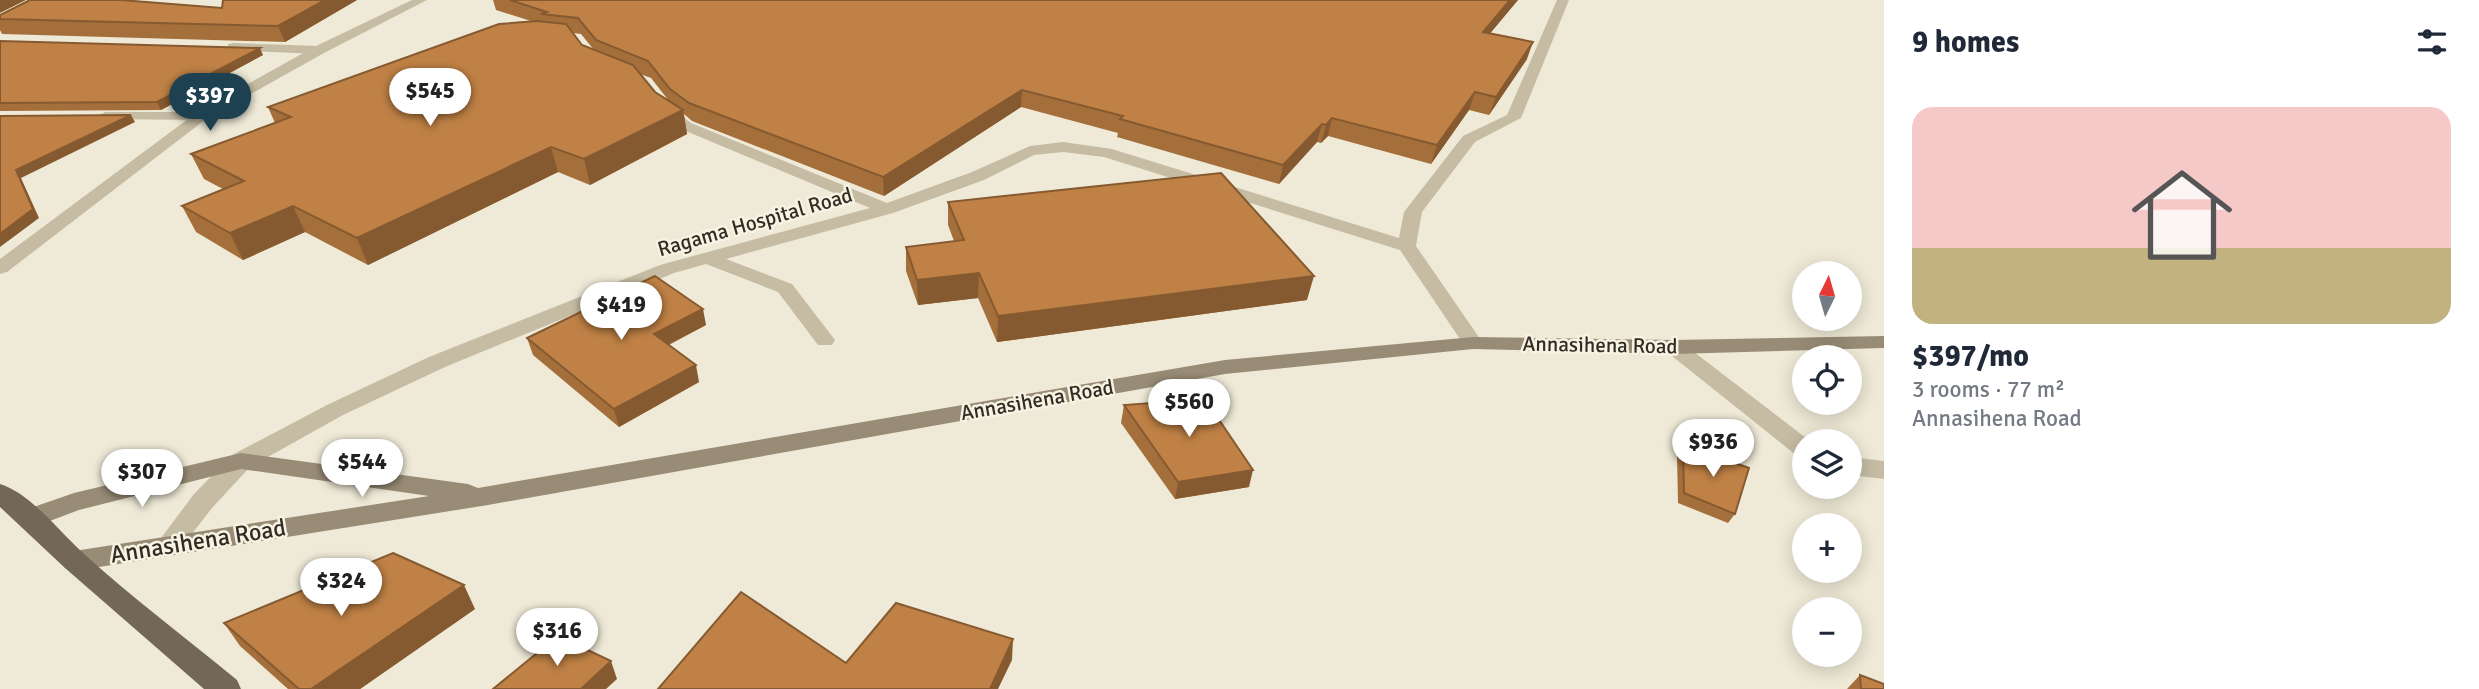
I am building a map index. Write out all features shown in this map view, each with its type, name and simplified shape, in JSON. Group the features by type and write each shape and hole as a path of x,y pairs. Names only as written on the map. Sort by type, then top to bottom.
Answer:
{"main road":[{"path":"0,493 31,518 75,561 226,689"}],"street":[{"path":"0,268 38,236 201,116 319,50 421,0"},
{"path":"1473,343 1407,246 1413,212 1469,139 1513,118 1563,0"},
{"path":"222,47 319,50"},
{"path":"651,93 666,111 686,126 887,209"},
{"path":"94,116 201,116"},
{"name":"Ragama Hospital Road","path":"168,545 202,501 241,461 347,404 437,362 617,288 705,257 887,209 978,176 1030,151 1063,147 1106,152 1407,246"},
{"path":"705,257 785,288 825,340"},
{"name":"Annasihena Road","path":"75,561 488,496 1225,367 1473,343 1674,347 1884,342"},
{"path":"1674,347 1792,440"},
{"name":"Annasihena Road","path":"31,518 74,502 241,461 488,496"},
{"path":"1862,467 1884,470"}],"building":[{"path":"30,0 121,0 222,8 223,0 325,0 278,26 0,19 0,15"},
{"path":"510,0 1510,0 1483,32 1533,42 1496,97 1475,92 1437,145 1332,118 1326,125 1322,124 1283,165 1120,119 1123,116 1022,90 883,177 689,103 670,89 648,61 596,40 578,18 541,14 547,12"},
{"path":"537,21 566,24 582,45 633,65 655,92 683,110 584,159 551,147 357,238 293,206 230,233 182,206 244,181 191,154 291,117 268,107 499,24"},
{"path":"0,41 260,48 157,102 0,103"},
{"path":"131,115 16,170 33,209 0,234 0,116"},
{"path":"1221,173 1314,276 998,316 979,273 917,280 906,247 964,240 948,202"},
{"path":"655,276 703,309 654,334 696,365 614,409 527,338"},
{"path":"1205,399 1253,470 1178,482 1124,405"},
{"path":"1683,445 1749,468 1735,514 1684,493"},
{"path":"393,553 464,585 311,689 299,689 224,623"},
{"path":"741,592 846,663 896,603 1013,639 990,689 658,689"},
{"path":"558,636 611,661 581,689 493,689"},
{"path":"1860,675 1884,684 1884,689 1861,689"}]}
